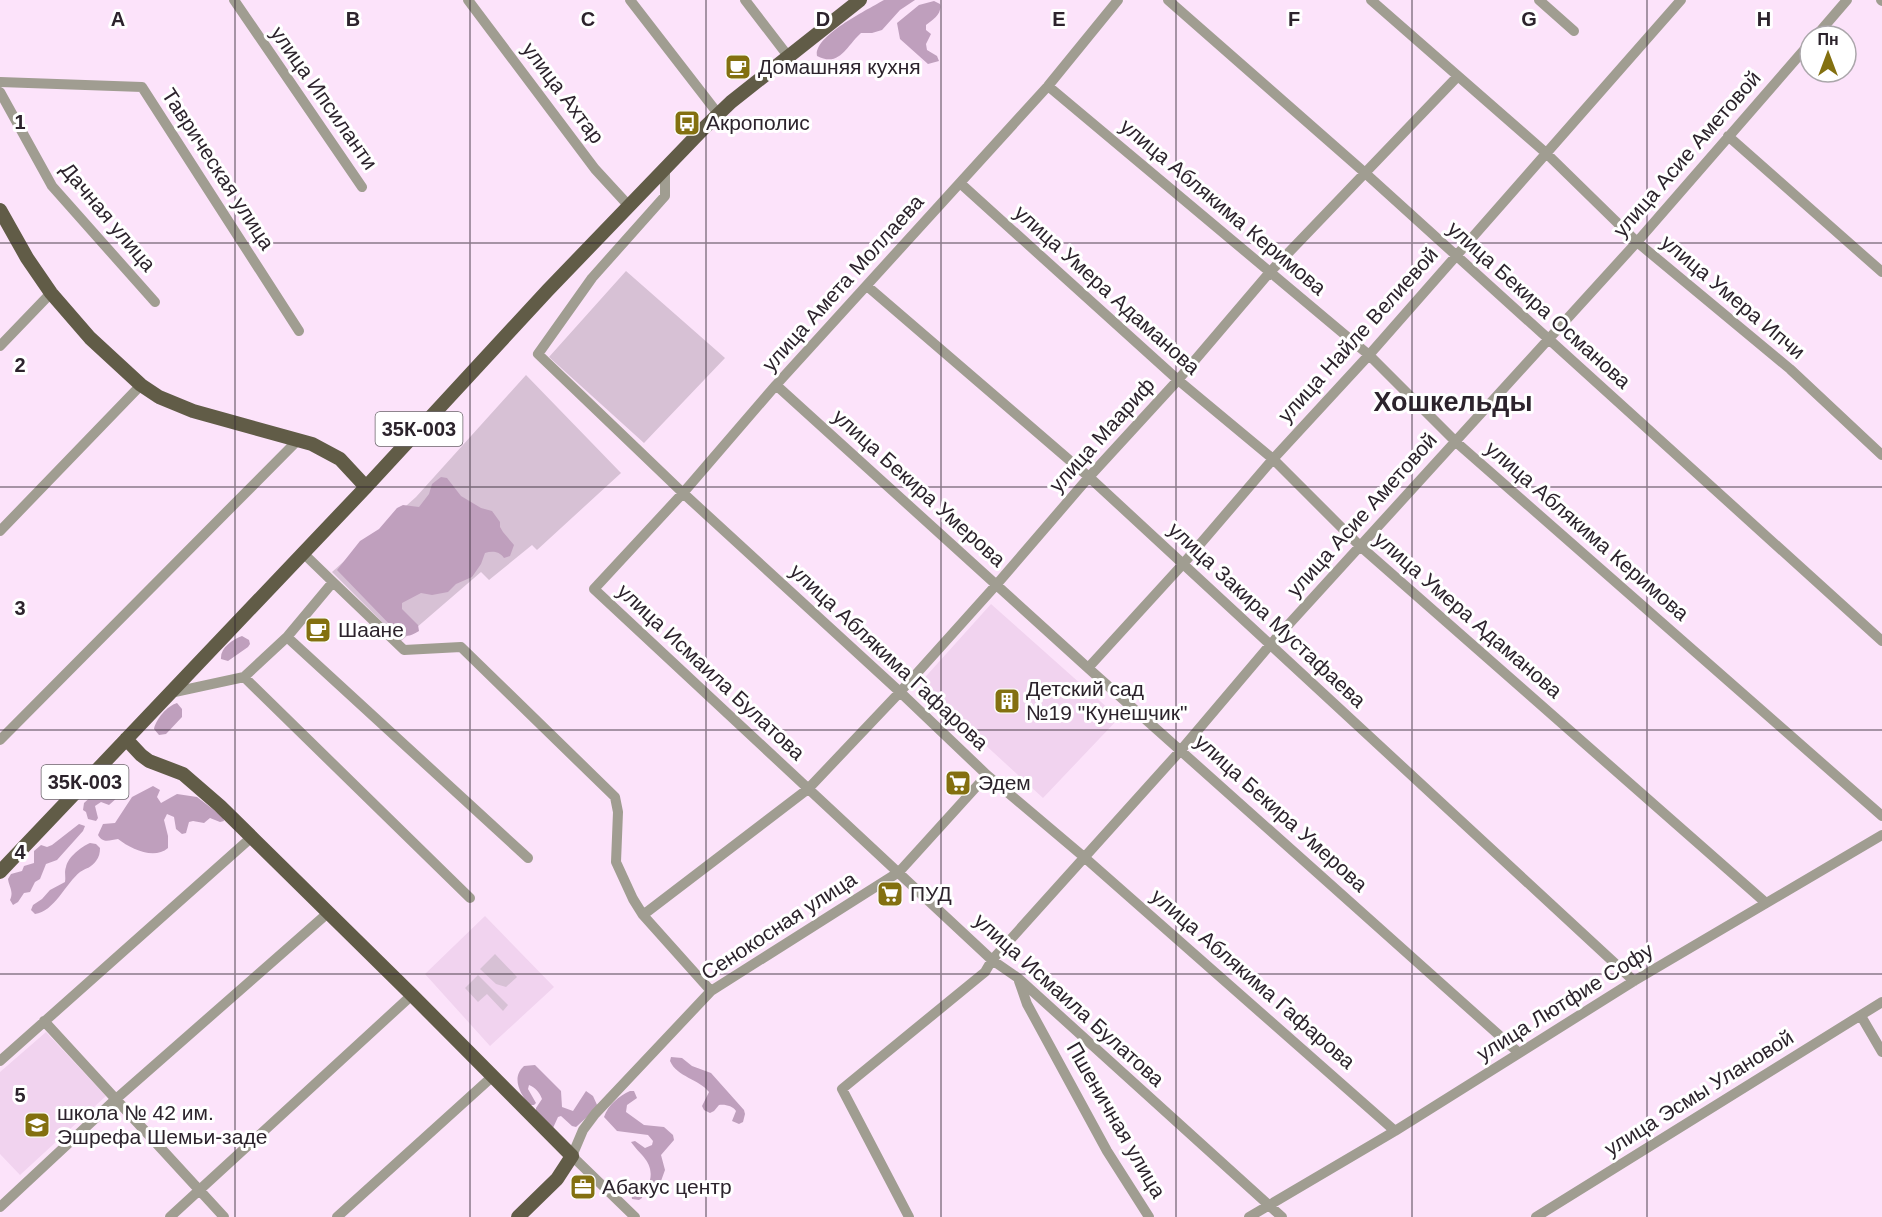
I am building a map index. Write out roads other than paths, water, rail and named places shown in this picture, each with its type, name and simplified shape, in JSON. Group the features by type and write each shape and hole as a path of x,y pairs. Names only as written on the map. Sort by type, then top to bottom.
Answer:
{"main road":[{"name":"35К-003","path":"0,872 366,487 540,298 731,102 860,0"},
{"path":"0,210 27,258 51,293 90,338 141,385 159,397 193,411 312,444 340,459 366,487"},
{"path":"126,739 149,761 183,774 194,782 253,836 572,1156 557,1179 518,1217"}],"street":[{"name":"улица Ипсиланти","path":"234,0 362,187"},
{"name":"улица Ахтар","path":"468,0 595,169 629,206"},
{"path":"630,0 719,115"},
{"path":"745,0 788,56"},
{"name":"улица Амета Моллаева","path":"594,589 1048,86 1118,0"},
{"name":"улица Бекира Османова","path":"1168,0 1364,172 1882,641"},
{"name":"улица Умера Ипчи","path":"1371,0 1546,153 1637,242 1790,369 1882,455"},
{"path":"1539,0 1574,31"},
{"name":"улица Найле Велиевой","path":"1088,668 1183,564 1273,459 1369,356 1455,255 1681,0"},
{"path":"1827,24 1848,0"},
{"name":"улица Асие Аметовой","path":"992,960 1181,750 1270,645 1637,242 1798,57"},
{"name":"улица Маариф","path":"643,915 808,789 900,692 997,584 1089,477 1178,380 1270,272 1458,76"},
{"name":"Таврическая улица","path":"0,82 142,87 299,331"},
{"name":"улица Аблякима Керимова","path":"1048,86 1369,356 1456,442 1882,816"},
{"name":"Дачная улица","path":"0,92 52,186 155,302"},
{"path":"1728,136 1882,272"},
{"name":"улица Аблякима Гафарова","path":"665,170 665,196 592,279 538,354 683,493 987,775 1084,857 1395,1131"},
{"name":"улица Умера Адаманова","path":"960,183 1178,380 1273,459 1360,546 1766,903"},
{"name":"улица Закира Мустафаева","path":"867,286 1089,477 1634,981"},
{"path":"0,346 51,293"},
{"path":"0,531 141,385"},
{"name":"улица Бекира Умерова","path":"776,386 1519,1053"},
{"path":"0,740 298,440"},
{"path":"302,552 404,650 460,647 615,797 618,812 616,862 633,899 643,915 711,991"},
{"path":"170,693 244,677 287,637 333,582"},
{"name":"улица Исмаила Булатова","path":"594,589 992,960 1018,978 1282,1217"},
{"path":"287,637 528,858"},
{"path":"244,677 470,898"},
{"path":"899,872 987,775"},
{"path":"0,1061 253,836"},
{"name":"улица Лютфие Софу","path":"1269,1206 1395,1131 1634,981 1882,836"},
{"name":"Сенокосная улица","path":"572,1156 583,1130 595,1114 711,991 899,872"},
{"path":"0,1206 116,1099 328,912"},
{"path":"909,1217 842,1089 985,972 992,960"},
{"name":"Пшеничная улица","path":"1018,978 1027,1004 1101,1140 1149,1217"},
{"path":"170,1217 412,995"},
{"name":"улица Эсмы Улановой","path":"1536,1217 1882,1002"},
{"path":"1861,1016 1882,1052"},
{"path":"44,1021 224,1217"},
{"path":"337,1217 493,1076"},
{"path":"572,1156 635,1217"},
{"path":"1249,1217 1269,1206"}],"place":[{"name":"Домашняя кухня","path":"738,67"},
{"name":"Акрополис","path":"687,123"},
{"name":"Шаане","path":"318,630"},
{"name":"Детский сад №19 \"Кунешчик\"","path":"1007,701"},
{"name":"Эдем","path":"958,783"},
{"name":"ПУД","path":"890,894"},
{"name":"школа № 42 им. Эшрефа Шемьи-заде","path":"37,1125"},
{"name":"Абакус центр","path":"583,1187"}],"district":[{"name":"Хошкельды","path":"1453,402"}]}
